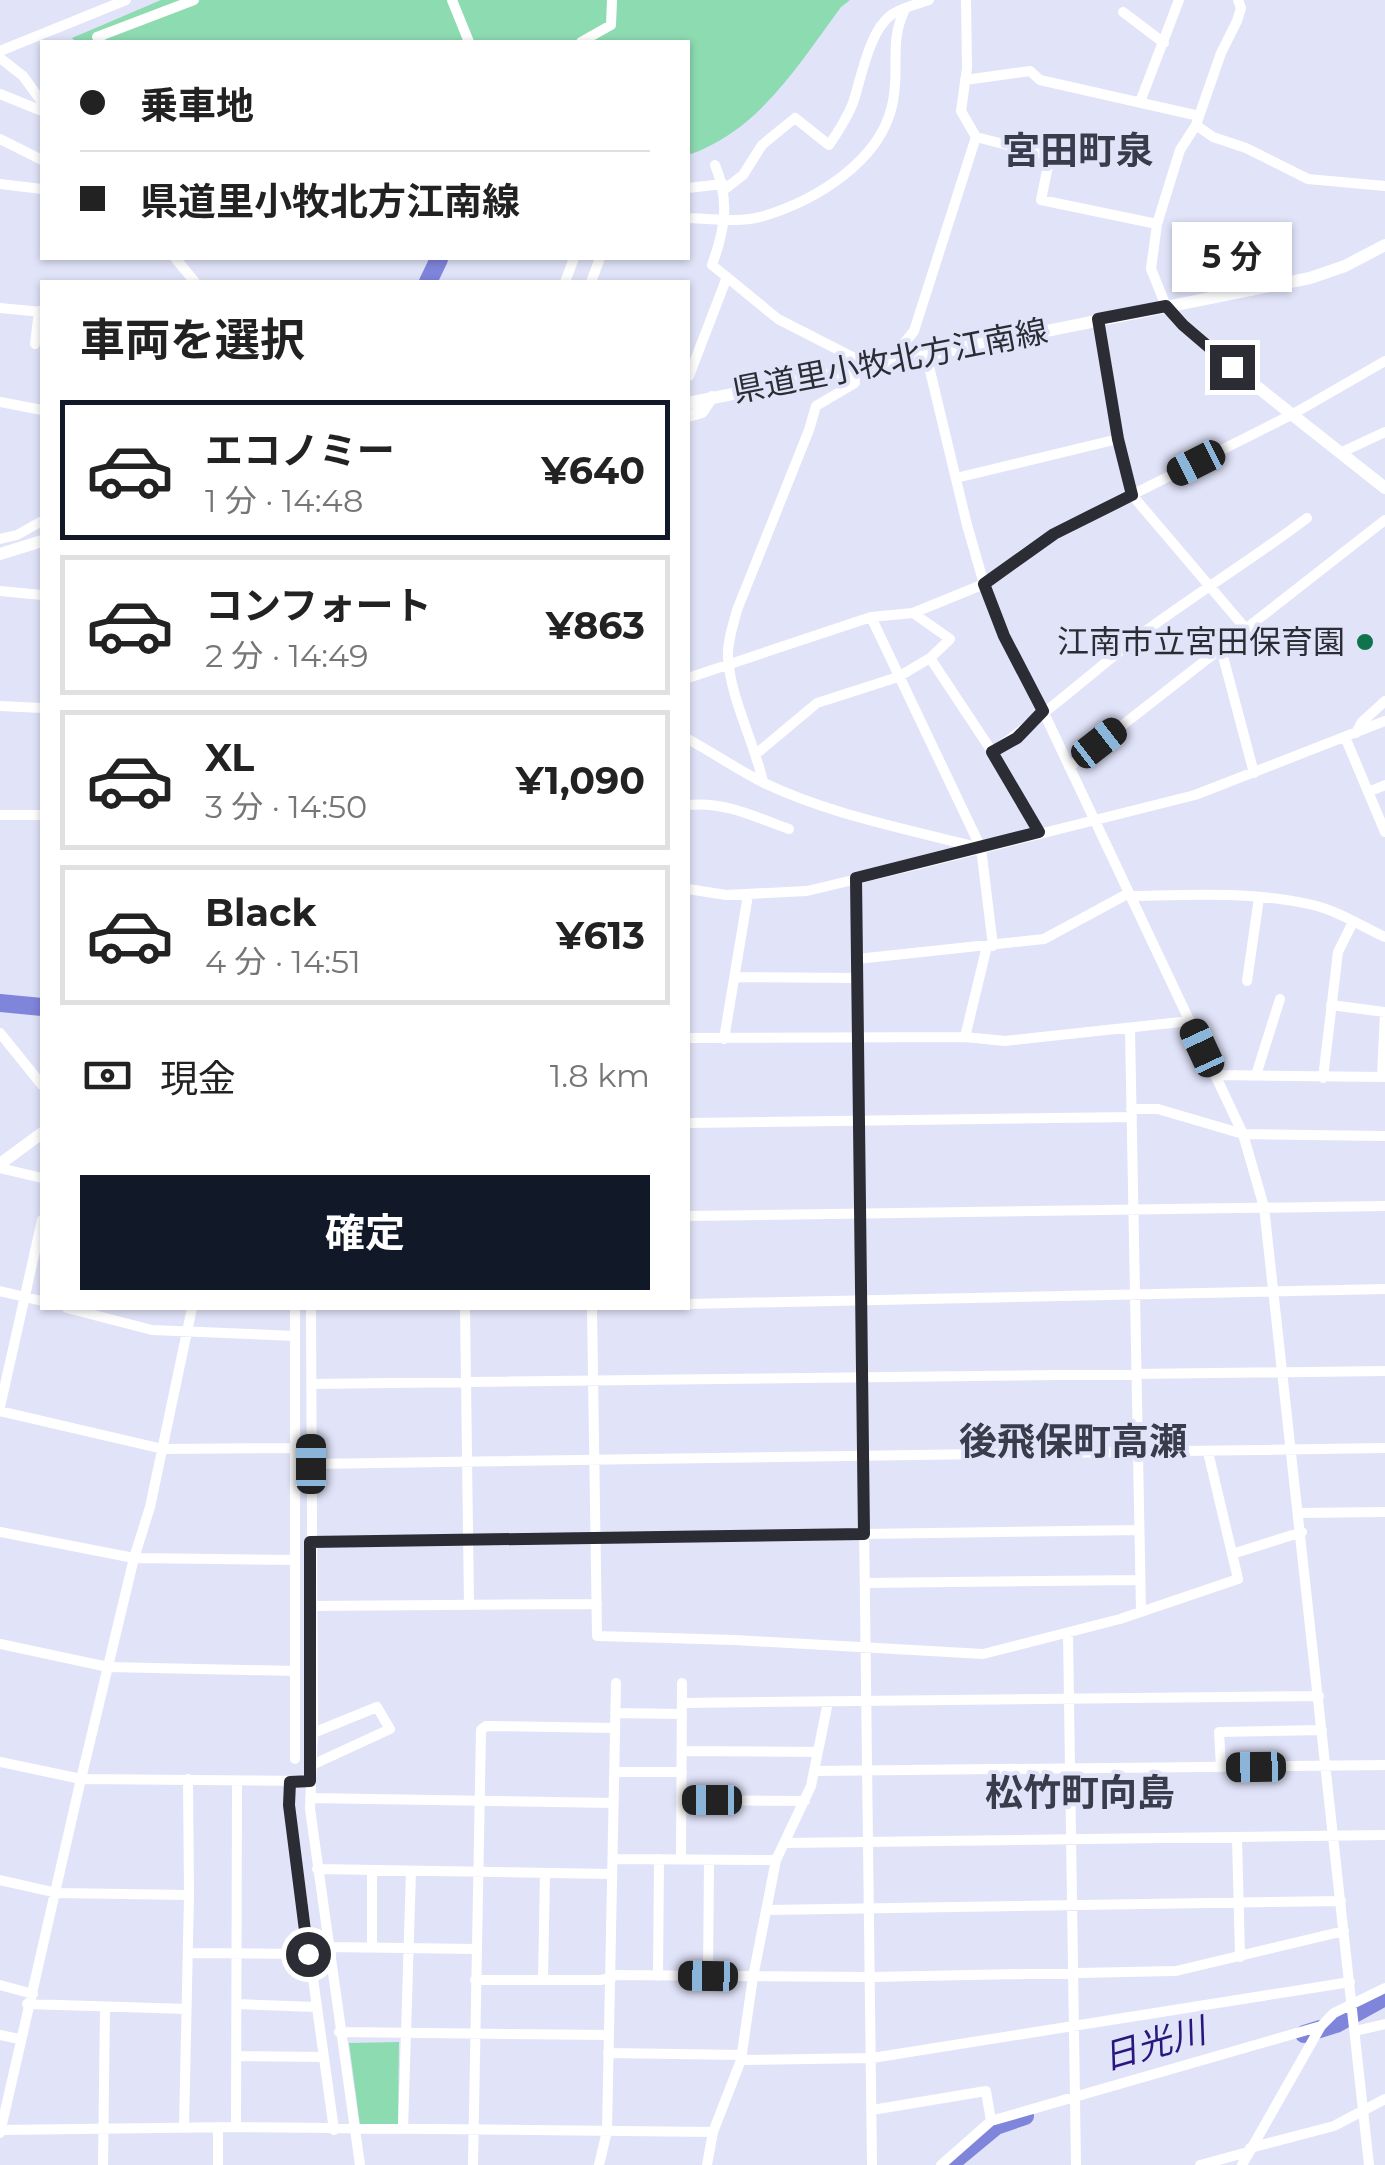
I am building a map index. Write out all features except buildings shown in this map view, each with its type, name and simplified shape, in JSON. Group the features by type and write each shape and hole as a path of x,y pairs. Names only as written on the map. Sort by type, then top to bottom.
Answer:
{"main road":[{"name":"県道里小牧北方江南線","path":"690,403 1310,278 1373,254 1385,245"},
{"path":"1166,306 1183,325 1385,488"},
{"path":"690,415 702,412 712,397"},
{"path":"0,554 40,542"},
{"path":"0,1166 40,1135"}],"street":[{"path":"40,99 0,54 126,0"},
{"path":"99,40 97,37 194,0"},
{"path":"452,0 468,40"},
{"path":"584,40 611,24 612,0"},
{"path":"690,188 724,187 742,174 762,145 795,118 829,146 852,105 860,68 876,33 891,15 929,0"},
{"path":"966,0 961,111 976,137 1046,155 1049,161 1041,200 1157,224"},
{"path":"1140,102 1180,0"},
{"path":"1166,306 1151,269 1157,224 1180,150 1197,121 1221,53 1238,21 1238,0"},
{"path":"690,218 763,216 808,196 862,160 882,133 892,110 898,76 894,38 905,10"},
{"path":"1123,12 1164,43"},
{"path":"965,80 1030,71 1040,80 1140,102 1197,121 1213,137 1246,148 1308,179 1385,186"},
{"path":"0,94 40,110"},
{"path":"890,362 914,331 976,137"},
{"path":"0,139 40,159"},
{"path":"715,164 724,187 724,220 712,265 778,319 870,366"},
{"path":"0,184 40,190"},
{"path":"177,260 193,280"},
{"path":"690,373 727,277"},
{"path":"0,308 40,312"},
{"path":"36,344 40,318"},
{"path":"1098,319 1118,439 1132,495 1246,629"},
{"path":"926,354 984,584 1004,636 1243,1134 1264,1207 1369,2165"},
{"path":"690,677 871,618 912,613 984,584 1054,534 1384,365"},
{"path":"763,782 728,662 729,640 816,406 856,383 854,370"},
{"path":"0,402 40,410"},
{"path":"1340,453 1385,432"},
{"path":"956,478 1118,439"},
{"path":"992,752 1017,738 1043,711 1209,586 1307,518"},
{"path":"1069,766 1385,520"},
{"path":"0,539 17,535 40,521"},
{"path":"0,591 40,595"},
{"path":"756,754 817,703 898,677 930,658 950,639 912,613"},
{"path":"871,618 982,848 990,946 966,1038"},
{"path":"1221,649 1254,773"},
{"path":"930,658 1039,832"},
{"path":"1350,735 1385,700"},
{"path":"0,706 40,708"},
{"path":"690,890 748,894 808,890 982,848 1195,795 1385,722"},
{"path":"1350,735 1385,832"},
{"path":"690,740 763,782 861,816 982,848"},
{"path":"1368,792 1385,785"},
{"path":"690,805 710,802 789,829"},
{"path":"0,816 40,815"},
{"path":"856,878 872,2165"},
{"path":"724,1038 748,894"},
{"path":"857,959 1044,939 1130,894 1259,898 1312,904 1385,937"},
{"path":"1247,981 1259,898"},
{"path":"1323,1078 1338,952 1353,922"},
{"path":"735,977 858,978"},
{"path":"1256,1075 1280,999"},
{"path":"1214,1075 1384,1077 1385,1012 1330,1005"},
{"path":"690,1038 1004,1040 1190,1021"},
{"path":"1130,1028 1141,1612"},
{"path":"0,1033 40,1084"},
{"path":"690,1123 1158,1110 1243,1134 1385,1136"},
{"path":"0,1166 40,1177"},
{"path":"690,1216 1385,1206"},
{"path":"40,1229 0,1409 163,1449 295,1448"},
{"path":"690,1304 1385,1289"},
{"path":"0,1291 40,1301"},
{"path":"75,1310 152,1330 295,1336"},
{"path":"192,1310 163,1449 81,1778 0,2131 353,2128 713,2132"},
{"path":"295,1759 296,1310"},
{"path":"311,1310 310,1798 360,2165"},
{"path":"466,1310 468,1603"},
{"path":"592,1310 597,1636 984,1654 1068,1634 1238,1579 1208,1452"},
{"path":"311,1384 1385,1371"},
{"path":"311,1464 1385,1448"},
{"path":"1299,1514 1385,1512"},
{"path":"310,1542 1140,1530"},
{"path":"0,1532 134,1558 295,1560"},
{"path":"1232,1554 1302,1532"},
{"path":"865,1583 1140,1580"},
{"path":"310,1606 597,1604"},
{"path":"1068,1634 1076,2165"},
{"path":"0,1644 108,1666 295,1672"},
{"path":"599,2165 606,2131 616,1683"},
{"path":"681,1859 682,1683"},
{"path":"616,1713 866,1701 1318,1696"},
{"path":"706,2165 713,2132 741,2057 752,1977 776,1860 805,1801 828,1702"},
{"path":"312,1733 377,1707 390,1729 312,1766"},
{"path":"473,2165 481,1730 486,1726 615,1728"},
{"path":"1221,1768 1219,1732 1322,1730"},
{"path":"682,1751 818,1752"},
{"path":"0,1762 81,1778 310,1781"},
{"path":"814,1771 1385,1765"},
{"path":"614,1772 682,1772"},
{"path":"184,2128 188,1779"},
{"path":"236,2128 237,1782"},
{"path":"290,1782 289,1805 334,2130"},
{"path":"310,1798 614,1803"},
{"path":"682,1800 805,1801"},
{"path":"784,1843 1385,1835"},
{"path":"1237,1837 1240,1957"},
{"path":"613,1859 776,1860"},
{"path":"658,1976 659,1859"},
{"path":"708,1976 709,1860"},
{"path":"318,1869 611,1874"},
{"path":"372,1870 372,1948"},
{"path":"403,2129 410,1871"},
{"path":"543,1980 545,1873"},
{"path":"0,1880 57,1893 189,1895"},
{"path":"767,1910 1341,1901"},
{"path":"475,1980 1176,1971 1344,1931"},
{"path":"328,1947 475,1949"},
{"path":"188,1952 308,1954"},
{"path":"608,2053 872,2058 1350,1982"},
{"path":"0,1986 30,1999 105,2007 186,2009"},
{"path":"1242,2165 1320,2028 1334,2012 1353,2011 1385,1988"},
{"path":"237,2004 316,2006"},
{"path":"103,2165 105,2007"},
{"path":"1355,2031 1385,2024"},
{"path":"941,2165 958,2158 991,2121 1320,2028"},
{"path":"340,2032 608,2035"},
{"path":"0,2035 19,2038"},
{"path":"238,2056 323,2056"},
{"path":"872,2110 986,2092 991,2121"},
{"path":"1200,2165 1334,2126 1385,2099"},
{"path":"218,2129 218,2165"}],"green space":[{"path":"161,0 850,0 756,113 736,130 690,154 690,40 72,38"},
{"path":"399,2042 398,2124 360,2125 349,2043"}],"waterway":[{"path":"429,280 439,260"},
{"path":"0,1003 40,1007"},
{"name":"日光川","path":"1304,2034 1336,2024 1385,1997"},
{"name":"日光川","path":"949,2165 996,2126 1025,2116"}],"place":[{"name":"江南市立宮田保育園","path":"1365,642"}],"district":[{"name":"宮田町泉","path":"1078,151"},
{"name":"後飛保町高瀬","path":"1073,1442"},
{"name":"松竹町向島","path":"1080,1793"}],"route":[{"path":"308,1954 289,1805 290,1782 310,1781 310,1542 864,1534 856,878 1039,832 992,752 1017,738 1043,711 1004,636 984,584 1054,534 1132,495 1118,439 1098,319 1166,306 1232,367"}]}
